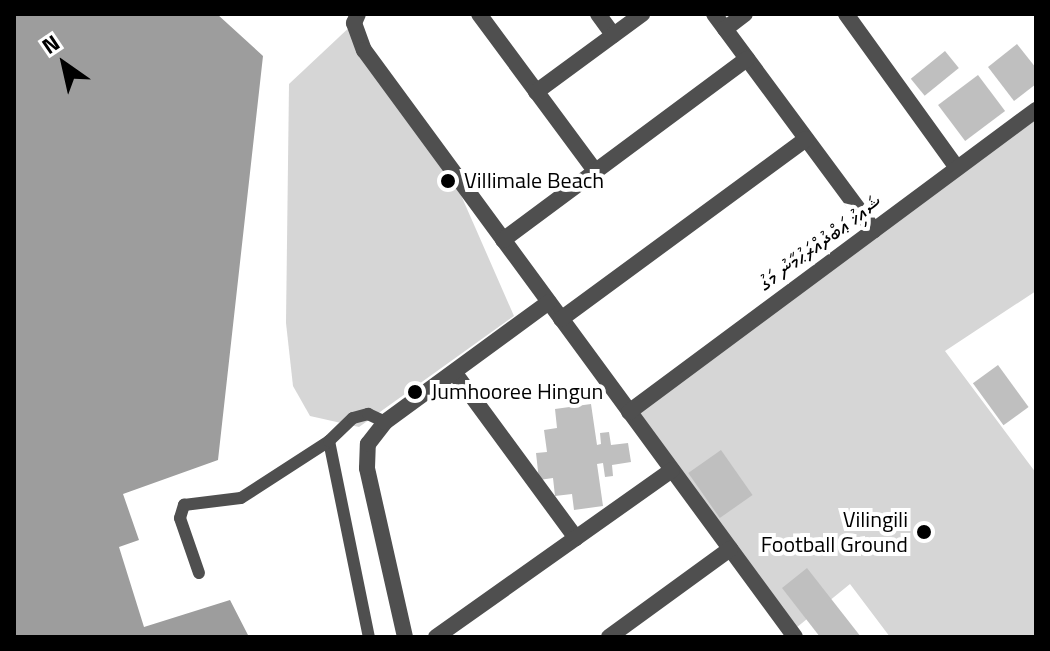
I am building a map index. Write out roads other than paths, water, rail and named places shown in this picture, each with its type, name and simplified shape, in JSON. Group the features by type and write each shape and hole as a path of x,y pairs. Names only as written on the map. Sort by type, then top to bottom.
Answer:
{"street":[{"path":"479,14 595,171"},
{"path":"598,14 613,35"},
{"path":"536,92 642,14"},
{"path":"714,14 874,230"},
{"path":"725,29 745,14"},
{"path":"846,14 957,168"},
{"path":"353,17 364,50 790,635"},
{"path":"503,240 747,59"},
{"name":"ޝައިިޚު ޢަބްދުއްރަޙުމާނު މަގު","path":"629,412 1036,110"},
{"path":"561,319 806,139"},
{"path":"405,637 367,468 368,444 385,422 549,302"},
{"path":"454,372 576,538"},
{"path":"436,637 672,470"},
{"path":"609,637 730,549"}],"lane":[{"path":"199,573 180,518 184,505 241,498 329,441 353,418 368,414 385,422"},
{"path":"329,441 369,637"}],"place":[{"name":"Villimale Beach","path":"448,181"},
{"name":"Jumhooree Hingun","path":"415,392"},
{"name":"Vilingili Football Ground","path":"924,532"}]}
